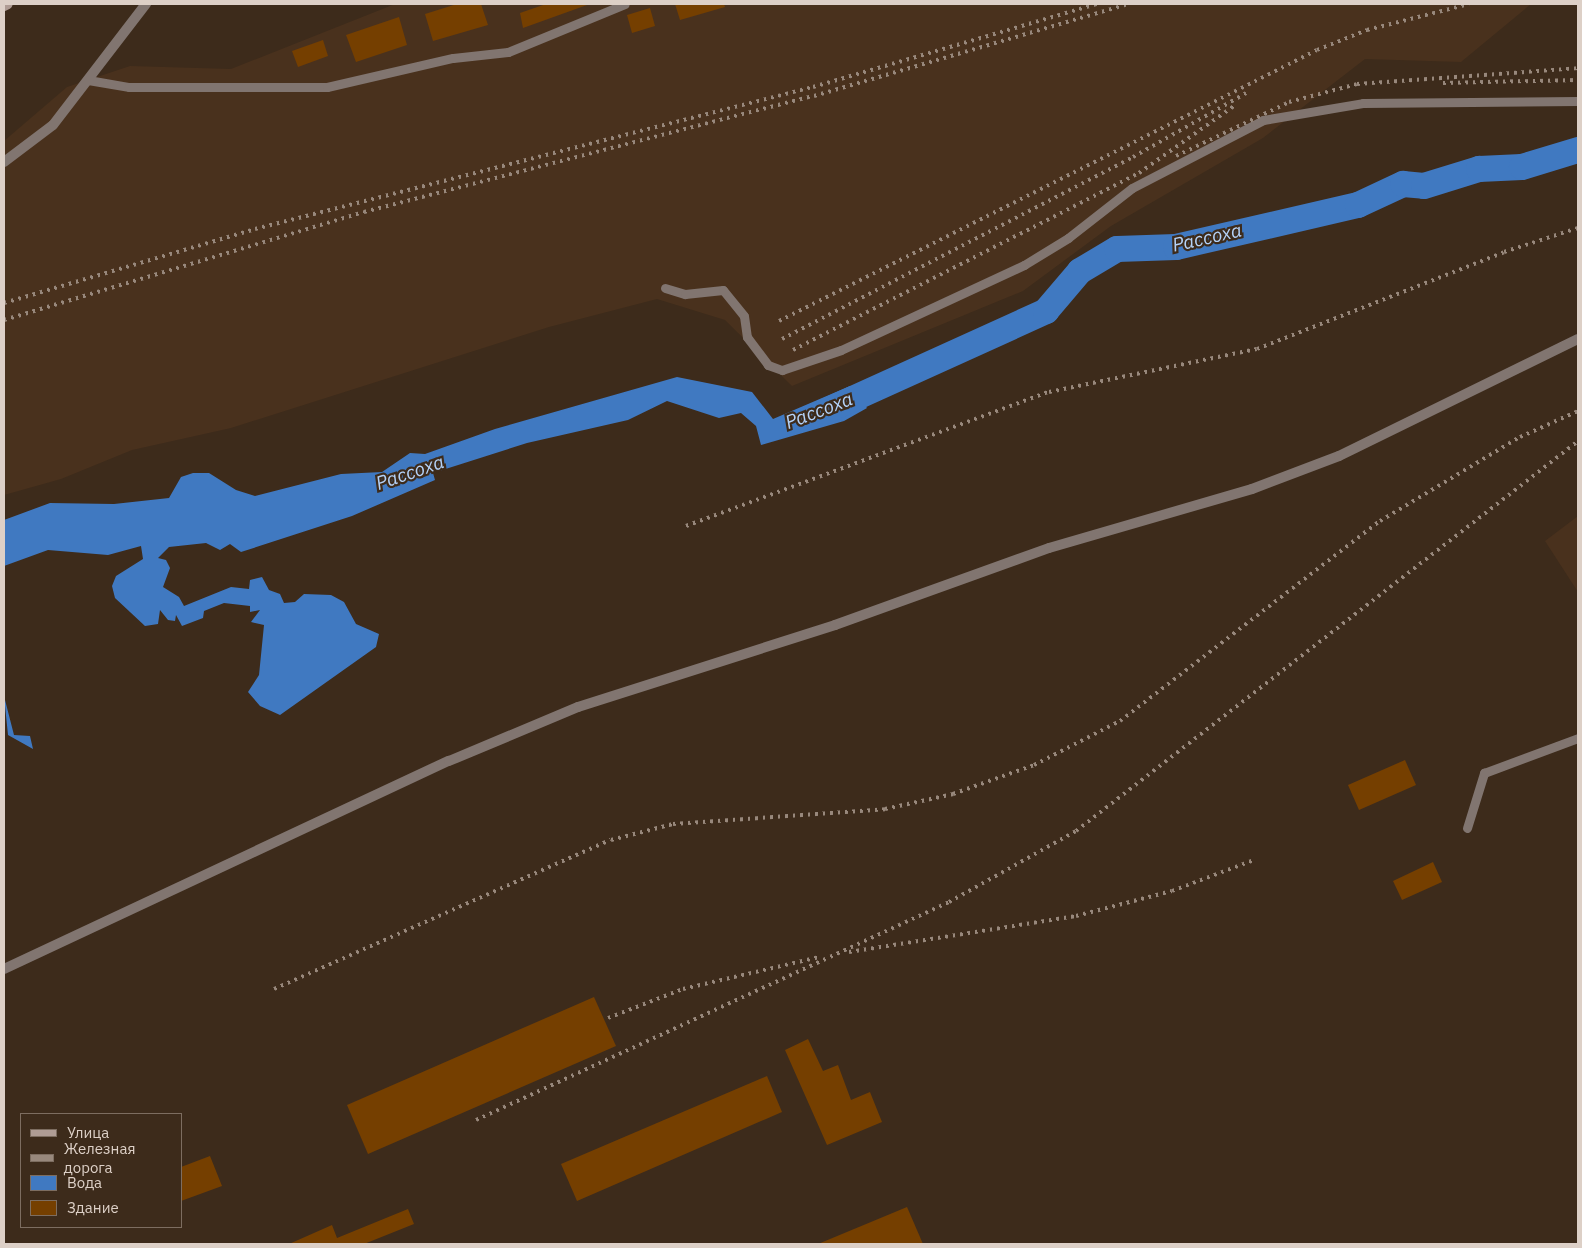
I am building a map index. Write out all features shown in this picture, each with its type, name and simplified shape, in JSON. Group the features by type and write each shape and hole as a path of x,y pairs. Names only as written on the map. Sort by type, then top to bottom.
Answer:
{"main road":[{"path":"4,6 8,4"}],"street":[{"path":"4,162 54,125 146,4"},
{"path":"4,969 449,761 578,707 835,625 1048,548 1252,489 1339,456 1578,339"}],"lane":[{"path":"88,80 128,86 327,87 453,58 508,52 625,4"},
{"path":"665,288 685,294 723,290 744,316 752,344 768,365 782,370 841,350 1024,265 1132,188 1263,120 1363,103 1578,101"},
{"path":"1467,828 1484,773 1578,738"}],"shaded area":[{"path":"395,4 1531,4 1461,62 1365,59 1263,138 1111,226 1023,291 792,386 725,320 657,299 549,327 231,428 132,450 61,479 4,495 4,141 67,87 130,66 231,69"},
{"path":"1578,516 1578,592 1545,541"}],"water":[{"path":"677,377 752,392 773,419 850,386 867,408 844,421 761,445 756,426 741,413 719,418 667,401 628,420 527,443 433,473 435,480 352,516 241,552 230,544 220,550 206,543 169,547 158,558 166,560 170,568 163,587 179,597 184,606 231,587 249,589 250,580 262,577 269,590 280,594 284,603 295,602 304,594 331,595 344,602 356,624 379,634 376,647 280,715 260,706 248,692 259,675 264,625 251,622 260,610 250,612 250,606 224,603 204,611 203,618 182,626 176,615 175,621 168,620 160,610 158,624 145,626 115,598 112,586 116,576 143,559 141,546 108,555 48,550 4,566 4,520 50,503 114,504 169,498 181,477 193,473 209,473 236,490 255,496 341,474 382,472 410,453 425,454 495,429"},
{"path":"4,696 14,735 30,736 33,749 8,735"}],"building":[{"path":"457,4 481,4 488,25 433,41 425,14"},
{"path":"546,4 587,5 523,28 520,13"},
{"path":"675,4 724,4 725,7 680,20"},
{"path":"650,8 655,26 632,33 627,15"},
{"path":"399,17 407,45 356,62 346,35"},
{"path":"323,40 328,56 298,67 292,51"},
{"path":"1405,760 1416,785 1359,810 1348,785"},
{"path":"1433,862 1442,882 1402,900 1393,881"},
{"path":"594,997 616,1046 368,1154 347,1105"},
{"path":"808,1039 823,1071 838,1065 851,1100 870,1092 882,1122 827,1145 785,1050"},
{"path":"767,1076 782,1112 577,1201 561,1164"},
{"path":"210,1156 222,1186 182,1201 182,1167"},
{"path":"907,1207 923,1244 818,1244"},
{"path":"408,1209 414,1224 364,1244 289,1244 332,1225 337,1238"}],"waterway":[{"name":"Рассоха","path":"826,411 1046,311 1080,271 1117,249 1176,247 1358,205 1403,184 1424,186 1479,169 1522,167 1578,150"}],"railway":[{"path":"4,303 255,229 813,87 1097,4"},
{"path":"4,320 364,212 814,96 1129,4"},
{"path":"779,321 1317,50 1367,30 1469,4"},
{"path":"1176,156 1289,102 1357,84 1578,68"},
{"path":"1443,83 1578,80"},
{"path":"782,339 1133,157 1246,93"},
{"path":"793,350 1139,173 1234,106"},
{"path":"686,526 1049,392 1257,349 1504,252 1578,228"},
{"path":"274,989 611,840 673,824 885,809 953,794 1034,765 1120,721 1380,521 1520,437 1578,411"},
{"path":"476,1120 949,902 1076,831 1578,441"},
{"path":"849,952 1076,916 1172,891 1254,860"},
{"path":"608,1018 683,989 819,957"}]}
